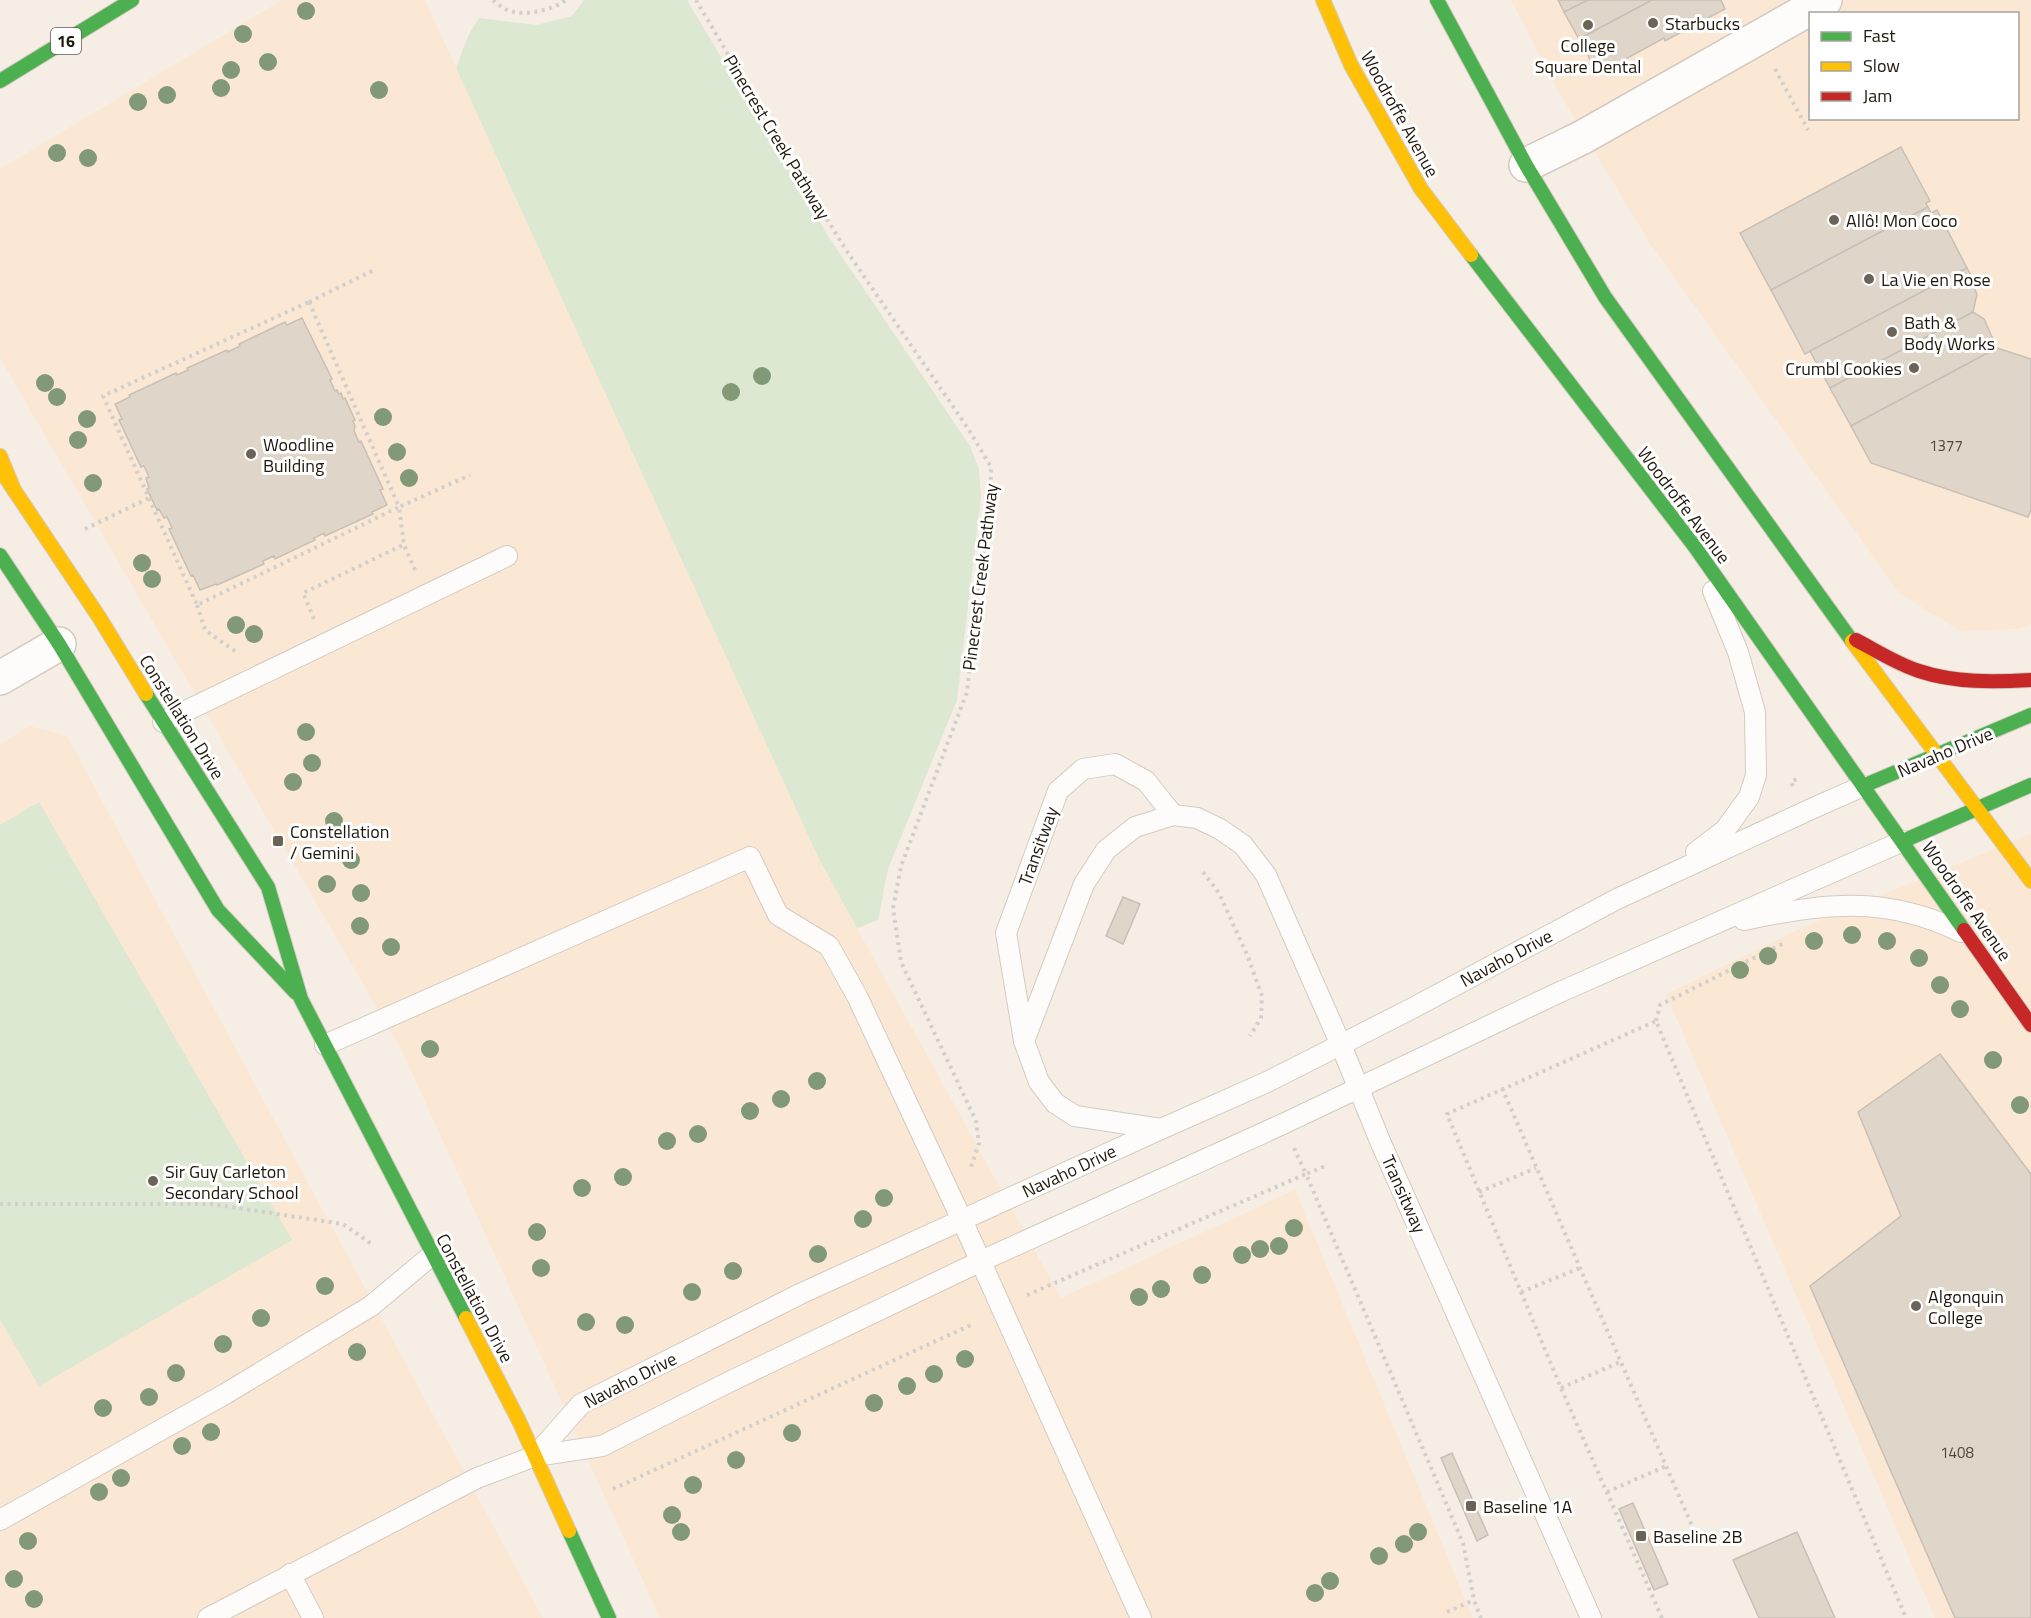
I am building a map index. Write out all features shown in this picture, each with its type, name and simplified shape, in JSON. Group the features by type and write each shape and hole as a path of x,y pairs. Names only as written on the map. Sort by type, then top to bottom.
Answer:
{"main road":[{"name":"16","path":"0,81 132,0"},
{"name":"Woodroffe Avenue","path":"1323,0 1351,65 1422,189 1695,547 2031,1024"},
{"path":"1437,0 1526,165 1605,297 1847,634 2031,880"},
{"path":"0,456 14,490"},
{"name":"Constellation Drive","path":"0,469 99,618 268,887 301,999 519,1421 609,1618"},
{"name":"Constellation Drive","path":"0,555 59,644 218,910 301,999"},
{"path":"1847,634 1887,657 1926,674 1966,680 2031,680"},
{"name":"Navaho Drive","path":"1863,786 2031,715"},
{"path":"1903,841 2031,785"}],"street":[{"path":"1526,165 1583,137 1825,0"},
{"path":"0,678 59,644"}],"lane":[{"path":"1668,874 1725,830 1749,797 1756,775 1755,712 1746,677 1695,547"},
{"path":"163,722 507,556"},
{"name":"Transitway","path":"1161,1129 1075,1116 1055,1103 1039,1082 1023,1041 1006,933 1058,791 1083,769 1116,764 1146,780 1173,816"},
{"name":"Navaho Drive","path":"535,1456 581,1404 800,1294 1267,1082 1668,874 1863,786"},
{"name":"Transitway","path":"1023,1041 1084,884 1106,850 1135,827 1173,816 1197,818 1243,844 1266,875 1341,1045 1380,1141 1591,1618"},
{"path":"208,1618 477,1478 535,1456 602,1446 729,1382 979,1262 1359,1088 1560,992 1903,841"},
{"path":"325,1045 750,857 778,915 829,946 857,996 962,1220 1141,1618"},
{"path":"1700,930 1783,912 1824,906 1860,905 1910,912 1939,921 1969,936"},
{"path":"0,1520 225,1394 370,1306 432,1255"},
{"path":"290,1574 313,1618"}],"path":[{"path":"493,0 511,12 527,12 554,8 566,0"},
{"name":"Pinecrest Creek Pathway","path":"696,0 848,253 969,430 991,468 990,507 978,587 967,692 901,867 893,908 901,962 976,1121 979,1143 970,1171"},
{"path":"256,677 247,660 205,630 197,605 103,396 376,269"},
{"path":"309,302 399,507 404,544 427,595"},
{"path":"197,605 470,475"},
{"path":"85,529 148,498"},
{"path":"325,644 303,593 404,544"},
{"path":"1203,872 1219,892 1248,957 1262,996 1261,1018 1250,1036"},
{"path":"1792,939 1660,1005 1656,1021 1906,1618"},
{"path":"1656,1021 1447,1114 1561,1388 1662,1618"},
{"path":"1502,1088 1699,1542"},
{"path":"1294,1148 1463,1543 1474,1600 1482,1618"},
{"path":"1026,1296 1328,1165"},
{"path":"1479,1192 1536,1168"},
{"path":"0,1204 211,1204 343,1224 374,1245"},
{"path":"1521,1292 1580,1268"},
{"path":"613,1489 973,1324"},
{"path":"1561,1388 1620,1362"},
{"path":"1607,1492 1666,1466"},
{"path":"1447,1612 1474,1600"}],"shaded area":[{"path":"282,0 425,0 819,859 1061,1298 1295,1190 1473,1618 660,1618 402,1051 0,358 0,169"},
{"path":"1511,0 2031,0 2031,625 2016,629 1960,631 1899,593 1649,242 1558,91"},
{"name":"Sir Guy Carleton Secondary School","path":"30,726 67,736 543,1618 0,1618 0,744"},
{"name":"Algonquin College","path":"2031,834 2031,1618 1935,1618 1666,994 1808,925"}],"green space":[{"path":"584,0 687,0 830,239 970,446 979,469 981,497 957,700 888,869 878,920 857,928 819,859 456,68 468,36 479,18 537,25 572,16"},
{"path":"39,802 292,1240 39,1386 0,1320 0,825"}],"building":[{"path":"1558,0 1588,0 1564,12"},
{"name":"College Square Dental","path":"1588,0 1652,0 1579,39 1564,12"},
{"name":"Starbucks","path":"1652,0 1721,0 1725,9 1665,41 1664,38 1598,74 1579,39"},
{"name":"Allô! Mon Coco","path":"1901,147 1930,201 1926,203 1928,207 1771,290 1740,233"},
{"name":"La Vie en Rose","path":"1928,207 1931,213 1937,210 1967,268 1805,354 1771,290"},
{"name":"Bath & Body Works","path":"1967,268 1977,286 1974,288 1977,294 1973,312 1830,388 1810,351"},
{"name":"Crumbl Cookies","path":"1973,312 1984,319 1997,348 1851,426 1830,388"},
{"name":"Woodline Building","path":"302,318 332,379 330,380 335,391 341,393 343,399 345,398 355,420 353,421 354,431 383,489 380,490 387,505 325,536 324,533 314,538 315,540 275,559 274,556 263,561 264,564 200,590 169,529 172,528 167,517 164,518 159,509 157,510 147,489 149,488 146,478 149,477 144,466 141,467 119,420 122,419 115,404 176,373 177,375 227,350 228,352 240,346 239,344 285,322 287,325"},
{"path":"1997,348 2031,359 2031,510 2028,517 1871,463 1851,426"},
{"path":"1123,897 1140,904 1123,944 1106,936"},
{"path":"1940,1054 2031,1174 2031,1618 1955,1618 1810,1286 1901,1216 1858,1112"},
{"path":"1452,1453 1488,1535 1477,1541 1441,1458"},
{"path":"1633,1503 1668,1584 1654,1590 1619,1509"},
{"path":"1797,1532 1835,1618 1759,1618 1733,1560"}],"traffic: fast":[{"path":"0,81 132,0"},
{"path":"1437,0 1526,165 1605,297 1852,641"},
{"path":"1471,255 1695,547 1964,930"},
{"path":"0,555 59,644 218,910 296,993"},
{"path":"146,694 268,887 301,999 466,1318"},
{"path":"1863,786 2031,715"},
{"path":"1903,841 2031,785"},
{"path":"569,1531 609,1618"}],"traffic: slow":[{"path":"1323,0 1351,65 1421,189 1471,255"},
{"path":"0,456 14,490"},
{"path":"0,469 99,617 146,694"},
{"path":"1852,641 2031,881"},
{"path":"466,1318 519,1421 569,1531"}],"traffic: jam":[{"path":"1856,640 1903,665 1946,678 1975,681 2031,680"},
{"path":"1964,930 2031,1025"}],"place":[{"name":"Starbucks","path":"1653,23"},
{"name":"College Square Dental","path":"1588,25"},
{"name":"Allô! Mon Coco","path":"1834,220"},
{"name":"La Vie en Rose","path":"1869,279"},
{"name":"Bath & Body Works","path":"1892,332"},
{"name":"Crumbl Cookies","path":"1914,368"},
{"name":"Woodline Building","path":"251,454"},
{"name":"Constellation / Gemini","path":"278,841"},
{"name":"Sir Guy Carleton Secondary School","path":"153,1181"},
{"name":"Algonquin College","path":"1916,1306"},
{"name":"Baseline 1A","path":"1471,1506"},
{"name":"Baseline 2B","path":"1641,1536"}]}
